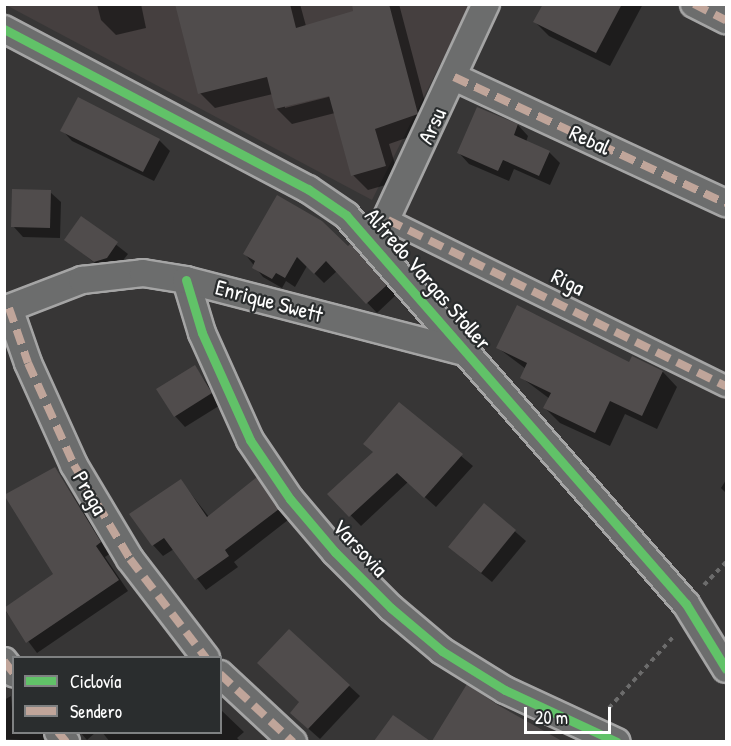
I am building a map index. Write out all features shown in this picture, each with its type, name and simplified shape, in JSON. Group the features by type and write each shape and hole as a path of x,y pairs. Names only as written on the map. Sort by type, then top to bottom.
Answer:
{"street":[{"name":"Arsu","path":"374,245 388,220 486,4"},
{"path":"694,4 726,20"},
{"name":"Alfredo Vargas Stoller","path":"4,29 309,189 346,215 693,616 726,669"},
{"name":"Rebal","path":"454,77 726,203"},
{"name":"Riga","path":"388,220 726,386"},
{"name":"Enrique Swett","path":"7,309 63,285 102,276 143,273 186,280 464,352"},
{"name":"Varsovia","path":"186,280 202,333 250,440 290,499 335,552 391,608 442,651 505,690 590,731 617,741"},
{"name":"Praga","path":"7,309 28,363 74,465 130,559 205,656"},
{"path":"222,676 293,741"}],"path":[{"path":"590,731 637,672 693,616"}],"shaded area":[{"path":"6,5 470,5 372,200"}],"building":[{"path":"175,4 290,4 296,28 353,11 352,4 389,4 418,114 375,129 386,166 351,176 329,96 275,109 267,77 198,94"},
{"path":"543,4 622,4 596,53 533,22"},
{"path":"78,97 160,139 143,172 60,131"},
{"path":"477,107 518,124 514,135 550,151 539,176 503,160 498,171 457,153"},
{"path":"12,189 51,190 50,228 11,227"},
{"path":"277,195 322,221 348,246 351,243 387,285 366,304 326,261 314,274 297,257 285,278 276,273 272,279 252,268 255,261 243,254"},
{"path":"81,216 118,242 107,258 94,262 64,240"},
{"path":"517,305 629,362 632,356 663,371 642,416 610,401 595,433 543,408 551,393 520,378 527,363 496,348"},
{"path":"195,365 212,393 174,417 156,389"},
{"path":"399,402 463,454 424,498 397,473 349,517 327,494 373,452 363,444"},
{"path":"55,467 101,542 96,546 119,580 26,643 4,608 53,574 4,495"},
{"path":"257,477 279,509 225,550 229,556 195,580 164,538 152,546 129,514 181,479 207,517"},
{"path":"484,503 516,530 481,573 448,547"},
{"path":"289,629 350,685 308,729 290,713 299,702 257,663"},
{"path":"467,684 498,705 562,741 432,741"},
{"path":"393,715 430,741 374,741"}],"marked path":[{"path":"694,4 726,20"},
{"path":"454,77 726,203"},
{"path":"388,220 726,386"},
{"path":"9,308 28,363 74,465 130,559 204,656"},
{"path":"4,661 12,671"},
{"path":"222,676 293,742"},
{"path":"60,734 66,742"}],"cycle path":[{"path":"4,29 308,189 346,215 686,604 726,669"},
{"path":"186,280 202,333 250,440 290,499 335,552 391,608 442,651 505,690 617,742"}]}
